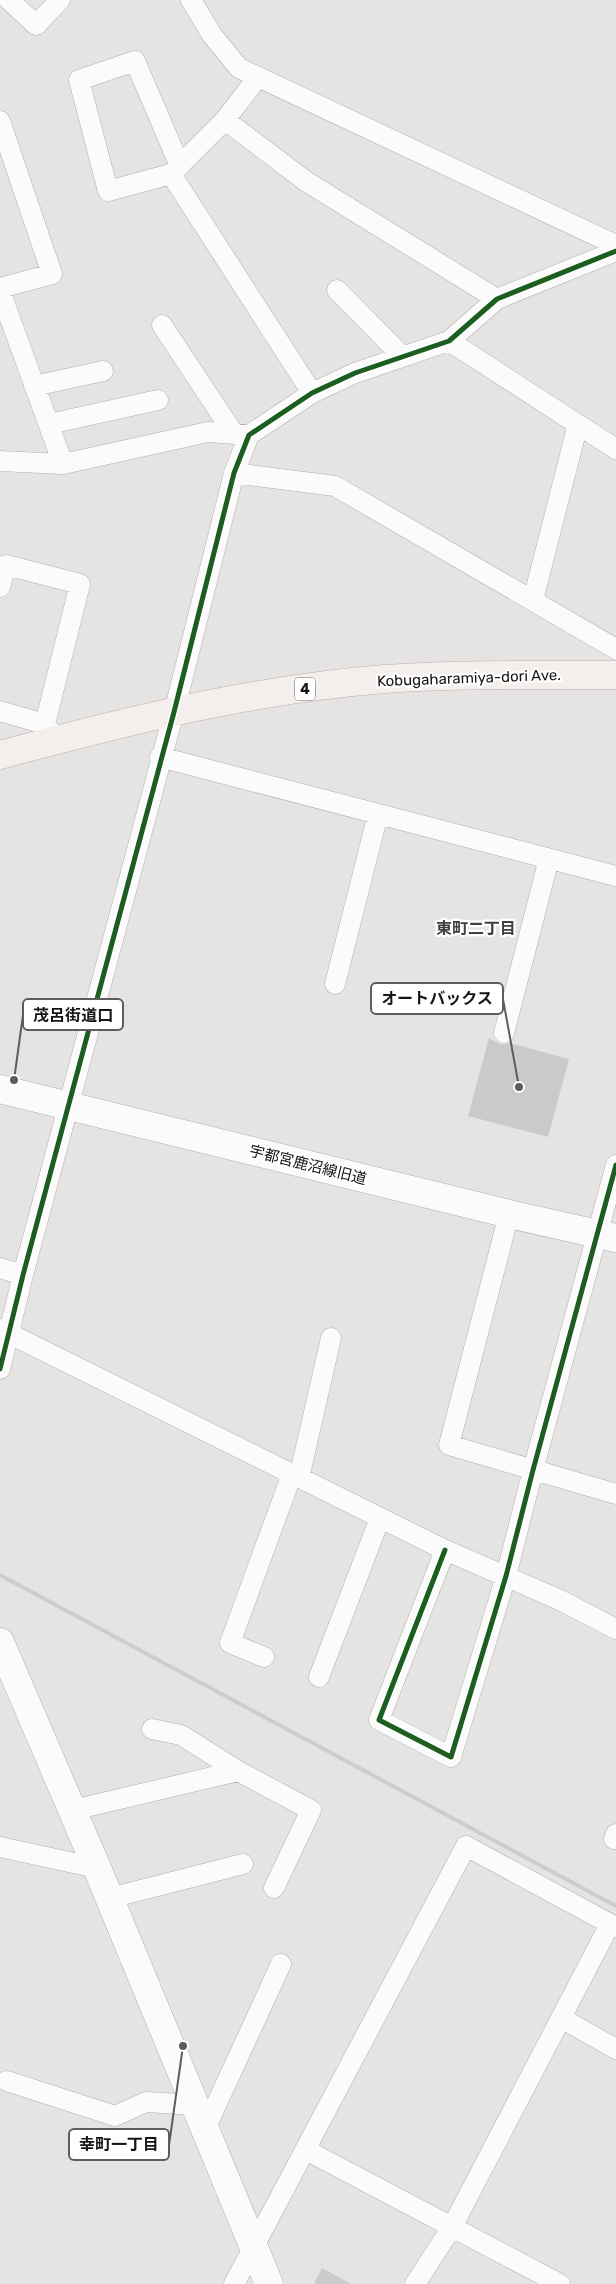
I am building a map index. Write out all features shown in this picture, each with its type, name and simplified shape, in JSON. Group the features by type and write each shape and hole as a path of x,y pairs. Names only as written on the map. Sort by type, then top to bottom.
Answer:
{"main road":[{"name":"Kobugaharamiya-dori Ave.","path":"0,755 51,732 174,712 252,696 384,680 458,675 616,675"}],"street":[{"path":"9,0 36,24 60,0"},
{"path":"192,0 212,35 239,68 616,244"},
{"path":"258,77 225,120 175,170 108,192 79,80 135,61 175,170 312,393"},
{"path":"225,120 307,182 497,299"},
{"path":"0,121 52,274 1,296 63,464"},
{"path":"0,461 63,464 208,432 242,435 312,393 355,373 448,341 497,299 616,251"},
{"path":"337,290 402,356"},
{"path":"0,1369 5,1331 23,1275 160,757 174,712 242,435 162,325"},
{"path":"448,341 616,449"},
{"path":"34,386 103,372"},
{"path":"49,424 158,400"},
{"path":"533,600 578,424"},
{"path":"234,473 335,486 616,649"},
{"path":"0,587 6,565 80,584 51,732 0,711"},
{"path":"160,757 616,876"},
{"path":"335,984 378,814"},
{"path":"504,1033 549,859"},
{"name":"宇都宮鹿沼線旧道","path":"0,1089 509,1214 607,1236"},
{"path":"445,1550 379,1720 451,1757 506,1576 533,1470 607,1236 616,1165"},
{"path":"509,1214 448,1444 616,1494"},
{"path":"0,1268 23,1275"},
{"path":"5,1331 445,1550 560,1600 616,1629"},
{"path":"264,1658 230,1643 295,1476 331,1338"},
{"path":"319,1677 380,1518"},
{"path":"0,1642 73,1810 270,2284"},
{"path":"152,1729 181,1735 238,1770 311,1810 274,1888"},
{"path":"73,1810 238,1770"},
{"path":"234,2284 466,1846 613,1925 561,2018 452,2227 415,2284"},
{"path":"0,1847 97,1868"},
{"path":"110,1898 243,1864"},
{"path":"201,2116 281,1964"},
{"path":"561,2018 616,2049"},
{"path":"7,2081 115,2116 146,2102 201,2116"},
{"path":"306,2150 560,2284"}],"building":[{"path":"489,1038 502,1045 510,1043 569,1059 548,1137 468,1116"},
{"path":"322,2268 351,2284 314,2284"}],"railway":[{"path":"0,1575 616,1906"}],"cycle path":[{"path":"0,1369 23,1275 174,712 234,473 249,435 312,393 355,373 449,341 497,299 616,251"},
{"path":"445,1550 379,1720 451,1757 506,1576 616,1165"}],"place":[{"name":"茂呂街道口","path":"14,1080"},
{"name":"オートバックス","path":"519,1087"},
{"name":"幸町一丁目","path":"183,2046"}],"district":[{"name":"東町二丁目","path":"476,928"}]}
